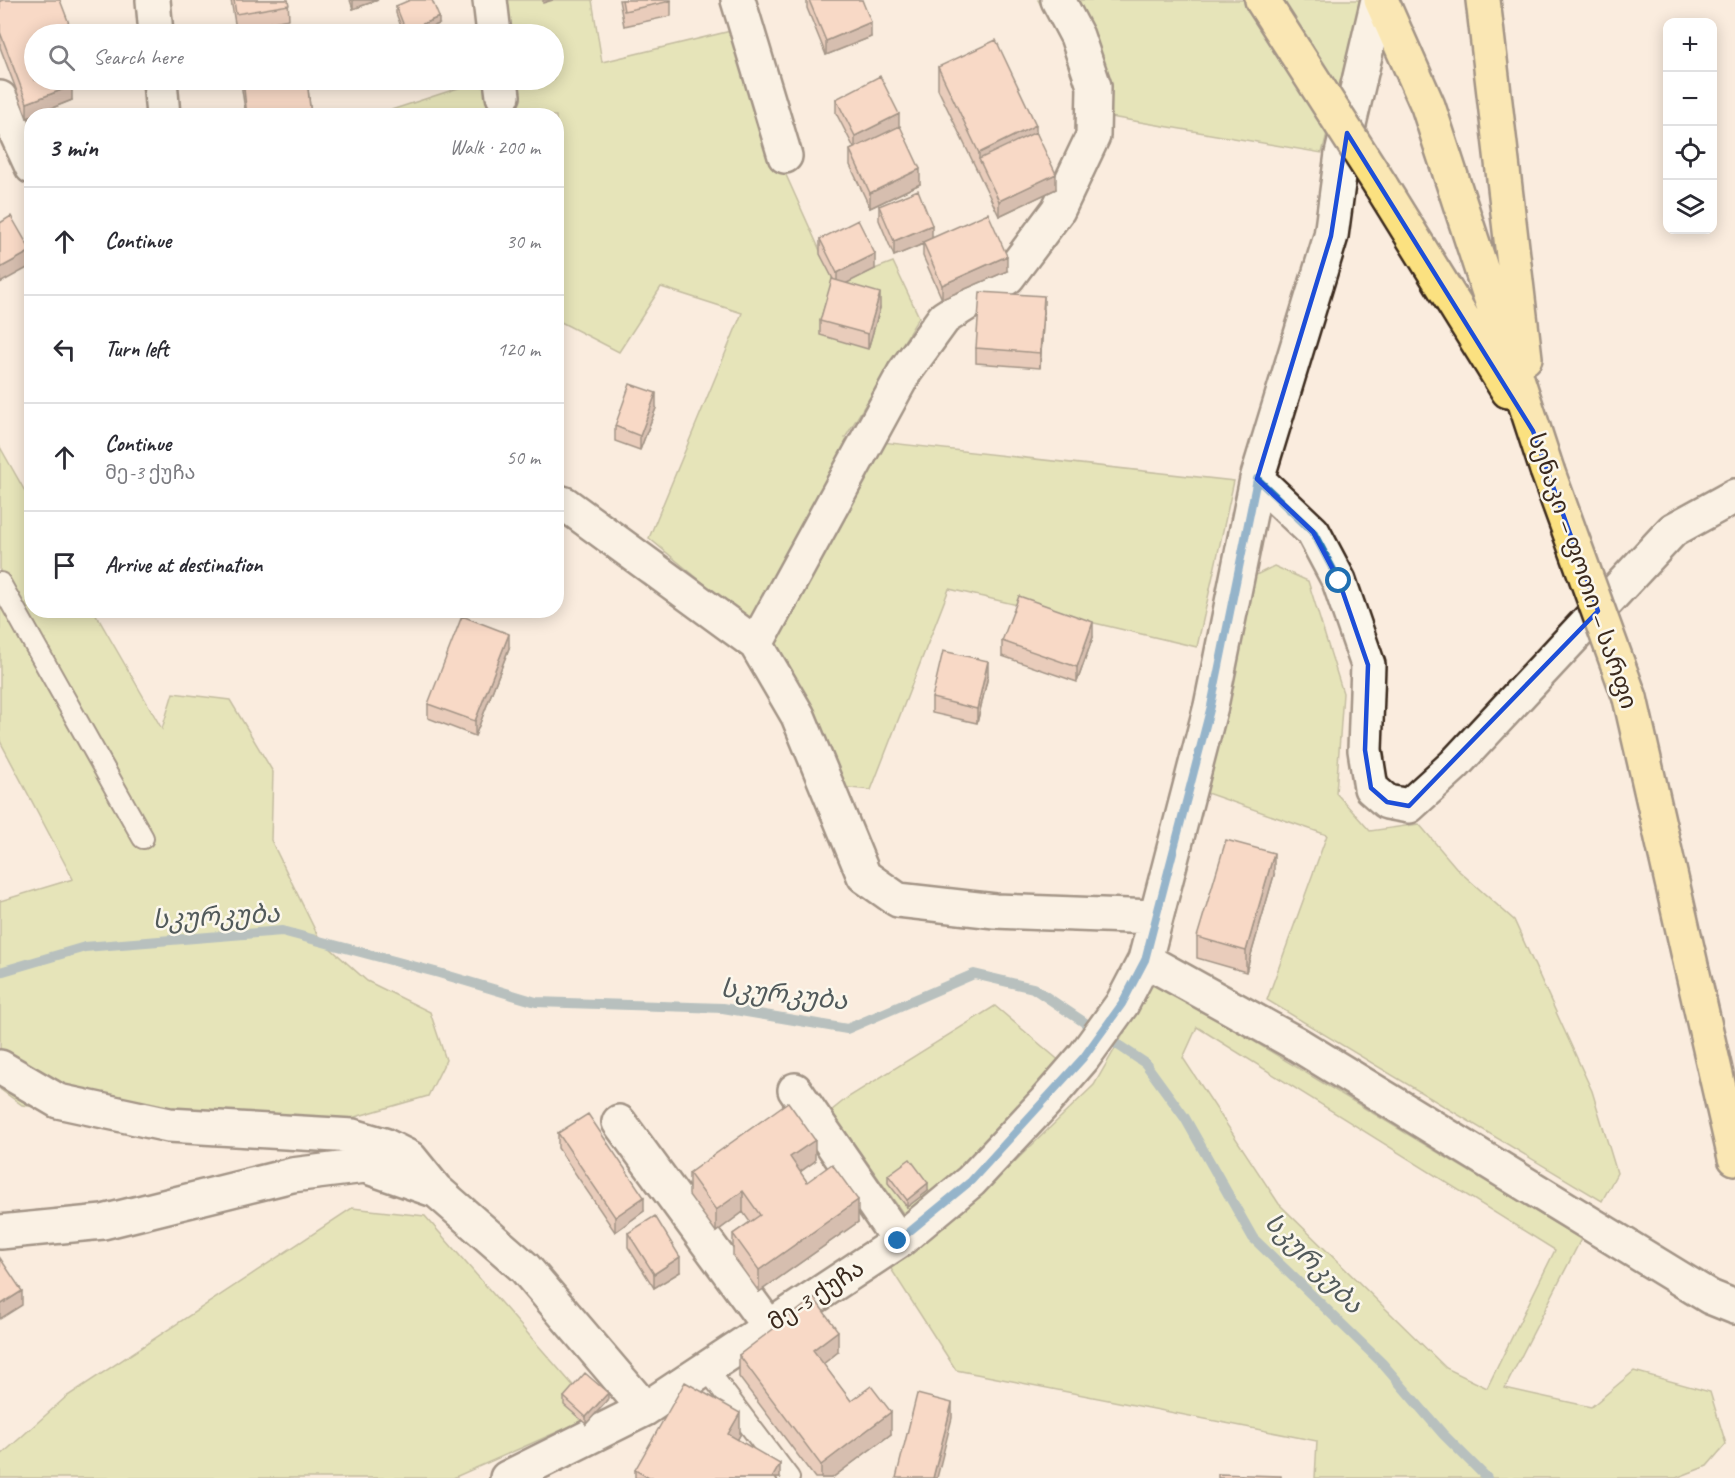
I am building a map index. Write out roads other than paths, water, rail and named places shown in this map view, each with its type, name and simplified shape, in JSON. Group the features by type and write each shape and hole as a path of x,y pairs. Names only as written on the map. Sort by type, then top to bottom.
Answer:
{"highway":[{"path":"1262,0 1533,431"},
{"name":"სენაკი — ფოთი — სარფი","path":"1379,0 1428,106 1533,431 1630,698 1735,1158"},
{"path":"1483,0 1533,431"}],"street":[{"path":"153,0 155,24"},
{"path":"490,0 493,24"},
{"path":"738,0 785,156"},
{"path":"756,644 904,373 944,318 1008,277 1058,210 1093,136 1094,86 1077,36 1058,0"},
{"name":"მე-3 ქუჩა","path":"507,1478 645,1409 898,1241 971,1181 1083,1058 1122,1004 1145,960 1211,706 1257,479 1331,236 1342,154 1379,0"},
{"path":"161,90 163,108"},
{"path":"0,99 24,150"},
{"path":"1257,479 1313,532 1339,581 1368,665 1365,750 1371,788 1387,802 1409,806 1454,765 1673,530 1735,496"},
{"path":"564,504 756,644 798,716 864,876 898,900 995,911 1155,917"},
{"path":"1145,960 1297,1044 1710,1297 1735,1307"},
{"path":"0,1067 58,1101 169,1125 341,1135 384,1145 410,1158 437,1191 525,1268 645,1409"},
{"path":"795,1090 898,1241"},
{"path":"619,1122 769,1327"},
{"path":"0,1232 102,1222 292,1175 364,1166 437,1191"}],"lane":[{"path":"0,583 143,838"},
{"path":"706,1368 789,1478"}],"waterway":[{"name":"სკურკუბა","path":"0,972 85,947 282,931 439,973 536,1002 723,1008 847,1029 974,974 1033,988 1145,1063 1185,1118 1253,1238 1382,1363 1443,1434 1487,1478"}]}
